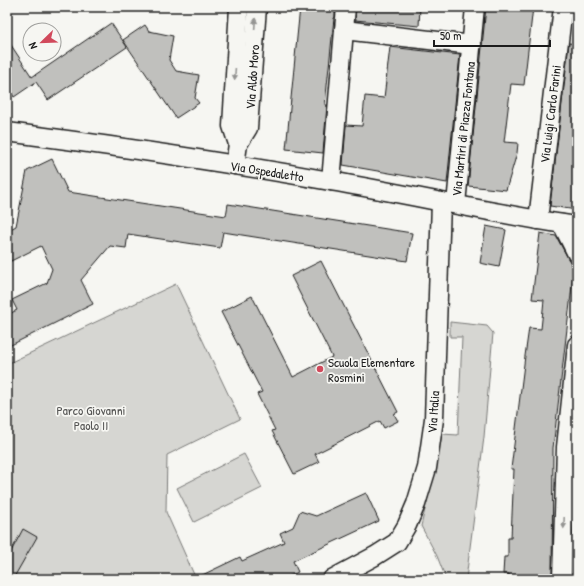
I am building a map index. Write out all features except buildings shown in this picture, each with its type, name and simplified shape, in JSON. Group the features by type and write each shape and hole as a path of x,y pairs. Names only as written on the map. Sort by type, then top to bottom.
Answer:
{"street":[{"name":"Via Aldo Moro","path":"238,144 232,126 239,7"},
{"name":"Via Aldo Moro","path":"235,165 238,144 248,128 256,7"},
{"path":"331,181 346,7"},
{"name":"Via Martiri di Piazza Fontana","path":"448,203 472,45 475,7"},
{"name":"Via Luigi Carlo Farini","path":"531,219 563,7"},
{"path":"344,30 472,45"},
{"name":"Via Ospedaletto","path":"7,132 235,165 570,225"},
{"name":"Via Italia","path":"332,579 376,556 397,542 407,525 416,504 427,468 434,420 448,203"},
{"path":"570,225 577,254"},
{"path":"562,579 571,489 566,447 577,345"}],"green space":[{"name":"Parco Giovanni Paolo II","path":"176,284 240,419 167,455 166,512 196,579 7,579 7,364"},
{"path":"450,322 487,326 493,333 484,437 466,579 446,579 437,556 421,526 442,434 458,435 462,337 450,337"},
{"path":"244,454 262,488 194,522 177,488"}],"place":[{"name":"Scuola Elementare Rosmini","path":"320,369"}]}
